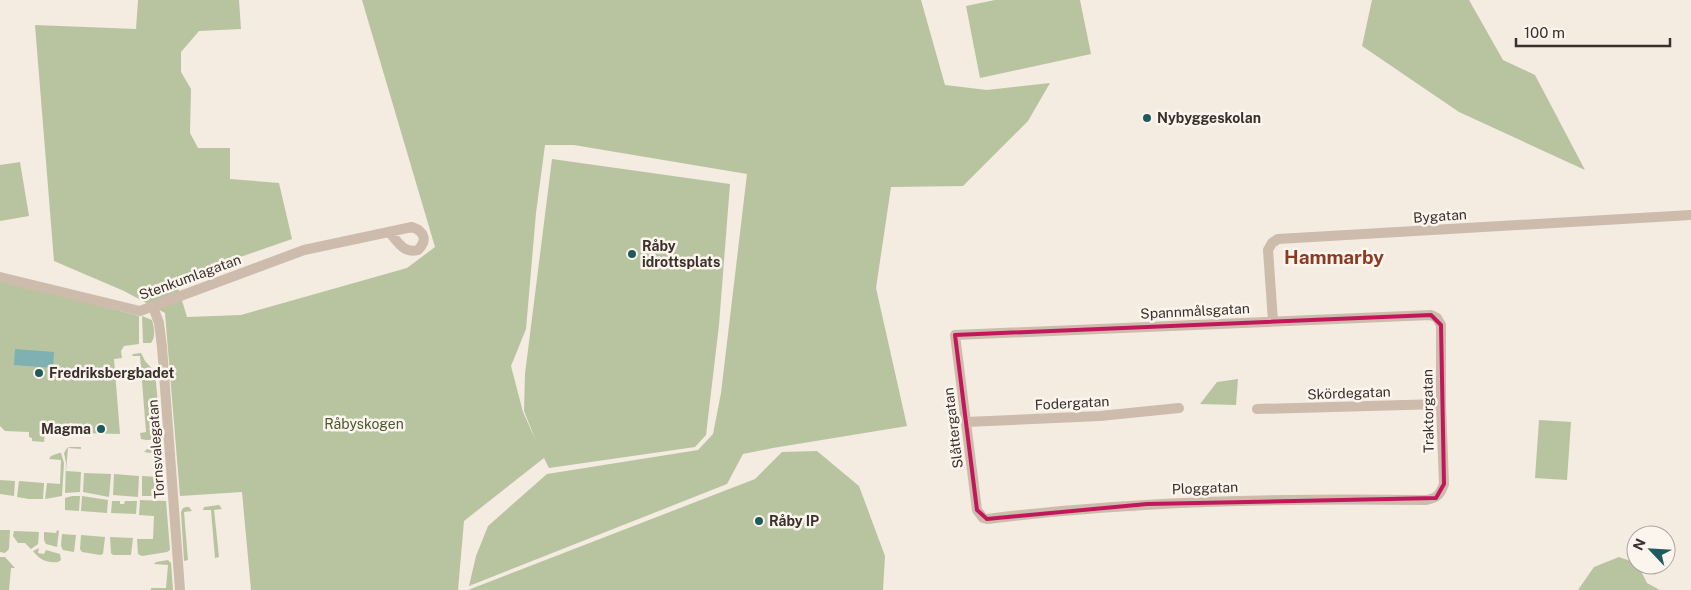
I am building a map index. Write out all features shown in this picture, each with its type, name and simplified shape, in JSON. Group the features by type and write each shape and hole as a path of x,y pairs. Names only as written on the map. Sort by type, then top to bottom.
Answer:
{"street":[{"name":"Bygatan","path":"1273,321 1268,250 1272,243 1278,239 1691,215"},
{"name":"Stenkumlagatan","path":"0,277 140,311 304,250 390,233"},
{"name":"Tornsvalegatan","path":"153,307 159,323 162,347 180,590"},
{"name":"Spannmålsgatan","path":"956,338 955,335 1273,321 1431,315 1438,319"},
{"name":"Traktorgatan","path":"1433,499 1441,493 1444,484 1441,325 1438,319"},
{"name":"Slåttergatan","path":"956,338 975,497 977,510 980,514"},
{"name":"Skördegatan","path":"1257,409 1441,404"},
{"name":"Fodergatan","path":"966,422 1100,416 1179,408"},
{"name":"Ploggatan","path":"980,514 983,518 988,518 1147,504 1221,501 1322,498 1433,499"}],"highlighted area":[{"path":"1431,315 1441,325 1444,484 1436,498 1147,504 987,519 977,510 955,335"}],"green space":[{"name":"Råbyskogen","path":"138,0 239,0 241,29 199,31 181,52 181,72 191,89 190,133 198,148 230,148 230,179 279,183 292,239 223,263 177,284 187,317 241,315 407,268 435,247 362,0 921,0 945,85 987,90 1050,83 1028,121 963,186 891,187 876,288 907,426 743,454 727,484 469,586 476,556 488,526 547,474 698,450 713,434 721,393 747,174 574,145 545,145 536,213 526,329 511,366 523,412 536,441 524,411 525,374 552,159 730,184 719,325 706,435 695,447 549,468 544,458 464,521 458,590 251,590 242,492 180,496 165,313 124,291 54,261 35,25 136,29"},
{"path":"995,0 1080,0 1091,54 980,78 966,6"},
{"path":"1372,0 1469,0 1503,60 1535,75 1585,170 1459,112 1362,46"},
{"path":"20,162 29,216 0,221 0,165"},
{"path":"0,280 139,316 139,344 124,346 121,351 122,358 114,359 120,434 45,434 44,442 32,441 32,438 29,437 29,432 5,431 0,426"},
{"path":"142,316 152,320 154,335 151,343 143,343"},
{"path":"141,353 145,361 155,372 160,440 141,439 140,433 146,432 140,356 132,356 133,354"},
{"path":"1238,379 1236,405 1200,404 1217,382"},
{"path":"1539,420 1571,422 1567,480 1535,478"},
{"path":"81,447 81,449 68,448 66,471 81,472 80,492 65,493 66,463 64,453 67,448"},
{"path":"147,449 160,450 163,453 166,496 142,496 142,476 157,477 158,454 144,452"},
{"name":"Råby IP","path":"817,451 859,486 885,556 883,590 468,590 755,479 782,452"},
{"path":"61,453 64,463 62,496 45,499 47,483 60,484 61,460 49,459 51,456"},
{"path":"84,473 111,474 109,497 83,492"},
{"path":"114,474 139,476 138,497 113,495"},
{"path":"0,480 15,481 14,496 0,494"},
{"path":"19,481 44,483 43,499 17,497"},
{"path":"80,496 79,511 65,510 65,498"},
{"path":"82,496 108,500 107,513 81,511"},
{"path":"140,500 166,501 170,550 167,552 142,556 138,554 137,539 153,539 154,516 139,515"},
{"path":"112,501 120,501 120,504 124,504 125,501 137,501 136,514 111,513"},
{"path":"219,505 222,509 214,510 219,557 215,558 211,510 203,510 204,507"},
{"path":"186,507 189,507 192,511 184,512 188,560 184,561 181,512"},
{"path":"0,530 10,530 9,549 5,553 0,552"},
{"path":"57,530 59,531 57,547 46,544 44,532 56,533"},
{"path":"14,531 39,532 38,544 31,549 25,543 18,543 13,536"},
{"path":"62,534 76,535 74,552 63,550 61,546"},
{"path":"81,535 105,537 103,554 82,552 80,549"},
{"path":"110,537 133,538 131,555 113,555 111,553"},
{"path":"39,548 38,553 44,554 46,550 60,554 61,560 54,562 38,557 33,551"},
{"path":"0,557 5,557 15,568 11,568 9,590 0,590"},
{"path":"1619,557 1626,559 1626,575 1643,575 1647,583 1660,590 1578,590 1594,567"},
{"path":"168,560 171,563 173,590 151,590 151,588 166,588 168,565 154,564"}],"water":[{"path":"15,349 54,352 53,368 14,365"}],"place":[{"name":"Nybyggeskolan","path":"1147,118"},
{"name":"Råby idrottsplats","path":"632,254"},
{"name":"Fredriksbergbadet","path":"39,373"},
{"name":"Magma","path":"101,429"},
{"name":"Råby IP","path":"759,521"}],"district":[{"name":"Hammarby","path":"1334,257"}]}
